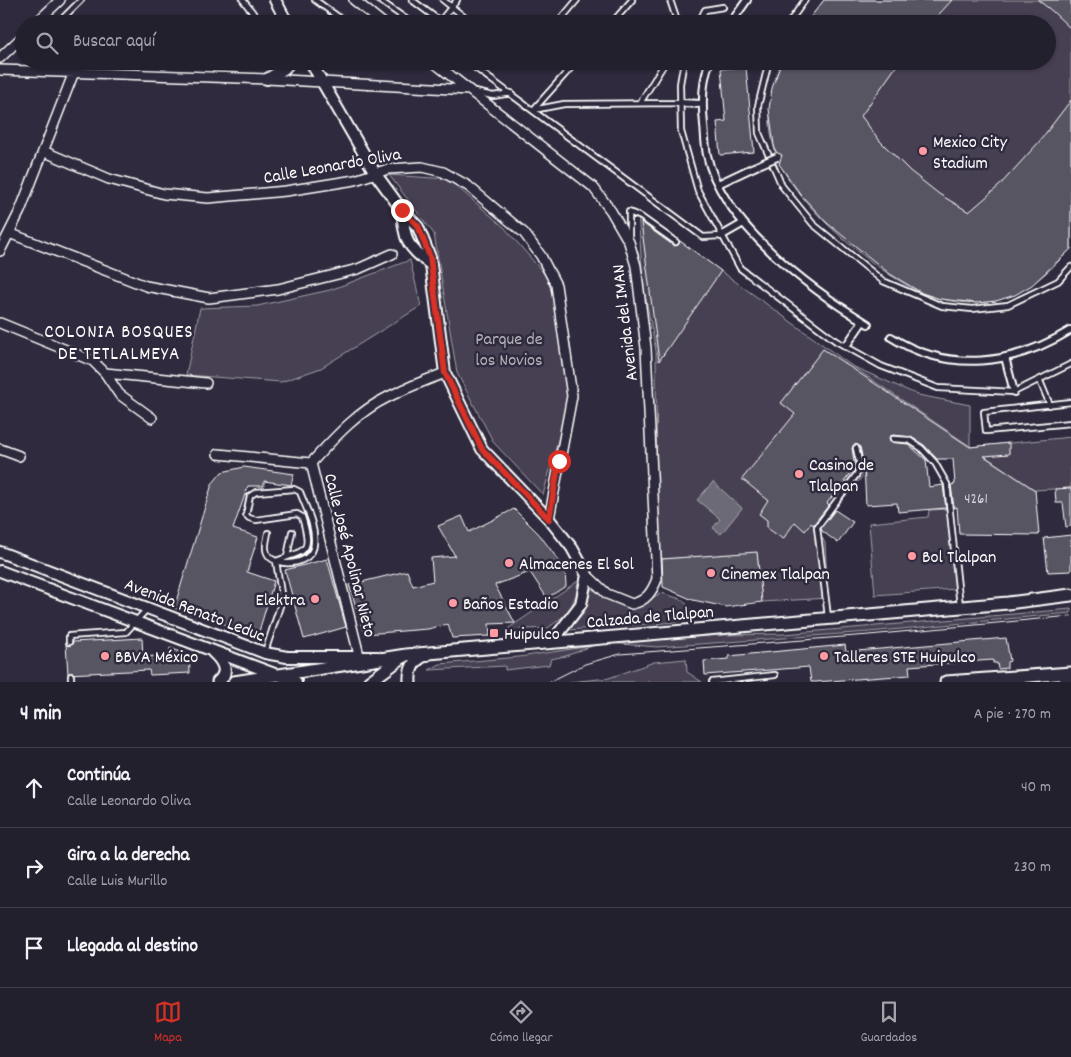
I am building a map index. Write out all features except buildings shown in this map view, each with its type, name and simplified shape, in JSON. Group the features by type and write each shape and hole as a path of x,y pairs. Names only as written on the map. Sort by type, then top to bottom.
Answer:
{"main road":[{"name":"Calzada de Tlalpan","path":"234,682 406,655 960,607 1071,595"},
{"path":"214,652 222,660 225,669 224,676 218,682"},
{"path":"410,682 410,675 414,664 428,654"},
{"path":"369,682 406,655"},
{"path":"946,682 1067,676"}],"street":[{"path":"44,15 60,0"},
{"path":"275,0 283,15"},
{"path":"354,0 373,15"},
{"path":"736,15 747,0"},
{"path":"0,58 15,44"},
{"path":"0,70 267,79 325,84 469,90"},
{"path":"267,79 282,70"},
{"path":"316,70 375,173 402,210 418,226 431,265 445,373 482,449 549,519 572,548 588,576 581,604 552,642"},
{"name":"Avenida del IMAN","path":"443,70 593,187 611,211 628,242 636,266 646,348 657,579 647,597 632,604 607,594 588,576"},
{"path":"708,70 702,104 708,156 718,184 742,224 796,275 866,323 846,346"},
{"path":"1,249 74,72"},
{"path":"680,103 702,104"},
{"name":"Calle Leonardo Oliva","path":"43,151 109,179 164,194 208,198 286,191 355,180 388,169 422,167 443,172 468,186 504,214 524,233 541,256 556,285 572,396 549,519"},
{"path":"718,184 777,158"},
{"path":"402,210 404,231 410,248 431,265"},
{"path":"721,236 742,224"},
{"path":"9,233 146,286 209,298 278,289 358,269 392,254"},
{"path":"0,323 93,361 105,373 119,394 152,418"},
{"path":"891,337 910,349 956,362 1005,357 1046,346 1071,330"},
{"path":"1005,357 1014,392"},
{"path":"105,373 206,383"},
{"name":"Calle José Apolinar Nieto","path":"311,463 357,417 386,398 445,373"},
{"path":"0,449 19,456"},
{"name":"Calle José Apolinar Nieto","path":"218,454 311,463"},
{"name":"Calle José Apolinar Nieto","path":"311,463 359,655"},
{"name":"Avenida Renato Leduc","path":"0,552 265,654 287,657 359,655 387,658"},
{"name":"Avenida Renato Leduc","path":"0,571 296,682"}],"lane":[{"path":"66,15 81,0"},
{"path":"243,0 255,15"},
{"path":"315,0 336,15"},
{"path":"379,0 400,15"},
{"path":"412,0 430,15"},
{"path":"443,0 462,15"},
{"path":"445,15 457,0"},
{"path":"564,15 577,0"},
{"path":"619,15 632,0"},
{"path":"670,0 675,15"},
{"path":"794,15 805,0"},
{"path":"702,15 705,10 723,7"},
{"path":"479,70 702,237 721,236"},
{"path":"533,110 569,70"},
{"path":"640,103 660,70"},
{"path":"682,70 680,84 681,131 698,191 740,268 846,346 880,366 938,388 1014,392 1040,381 1071,364"},
{"path":"767,70 758,106 759,133 782,186 813,224 883,281 942,306 972,309 1008,304 1058,281 1071,267"},
{"path":"469,90 494,96 511,93"},
{"path":"533,110 564,104 680,103"},
{"path":"628,242 629,212 642,217 676,242"},
{"path":"1040,381 1050,405"},
{"path":"1071,402 984,412 986,431 1071,423"},
{"path":"894,439 909,440 921,448 935,463 947,484 960,607"},
{"path":"828,617 817,526 857,474 860,466 856,448"},
{"path":"268,533 267,554 276,561 294,563 307,559 313,551 315,542 306,507 300,492 294,489 256,492 250,496 246,515 256,520 297,514 306,507"},
{"path":"276,561 301,554 306,547 306,529 302,517 297,514"},
{"path":"290,556 292,532"},
{"path":"265,654 282,600 276,561"},
{"path":"69,642 69,636 126,632 148,608"},
{"path":"712,682 775,675"}],"green space":[{"name":"Mexico City Stadium","path":"824,0 1071,0 1071,249 1028,287 1008,297 988,302 969,303 940,299 922,293 904,284 863,255 842,238 804,200 780,164 775,152 770,126 771,99 778,70 1056,70 1056,15 812,15"},
{"name":"Parque de los Novios","path":"389,175 448,179 504,227 547,277 566,339 567,408 543,495 494,443 457,373 434,234"},
{"path":"638,211 852,366 918,395 970,405 970,446 853,367 864,475 817,528 825,543 828,598 762,602 757,553 662,559 657,530 656,351 643,284"},
{"path":"410,260 421,306 321,368 281,382 186,375 200,308 257,306 330,290"},
{"path":"1071,437 1071,488 1035,490 971,447"},
{"name":"Bol Tlalpan","path":"949,509 956,589 875,595 869,523 928,517 929,510"},
{"path":"578,581 576,595 569,612 548,628 506,630"},
{"path":"591,589 636,606 662,593 683,600 691,610 678,622 569,630 584,612"},
{"path":"1071,609 1071,613 869,632 657,647 609,643 721,635 784,634"},
{"path":"592,646 566,656 551,659 549,665 505,670 505,666 429,670 440,664 519,657"},
{"path":"686,659 687,672 702,682 569,682 609,678 654,662"}],"shaded area":[{"path":"713,482 742,508 721,534 713,528 720,519 697,500"}],"tram line":[{"path":"549,682 585,664 620,654 869,635 1071,616"}],"place":[{"name":"Mexico City Stadium","path":"923,151"},
{"name":"Casino de Tlalpan","path":"799,474"},
{"name":"Bol Tlalpan","path":"912,556"},
{"name":"Almacenes El Sol","path":"509,563"},
{"name":"Cinemex Tlalpan","path":"711,573"},
{"name":"Elektra","path":"315,599"},
{"name":"Baños Estadio","path":"453,603"},
{"name":"Huipulco","path":"494,633"},
{"name":"BBVA México","path":"105,656"},
{"name":"Talleres STE Huipulco","path":"824,656"}],"district":[{"name":"COLONIA BOSQUES DE TETLALMEYA","path":"119,341"}],"route":[{"path":"402,210 418,226 430,257 445,373 482,449 549,519 559,461"}]}
